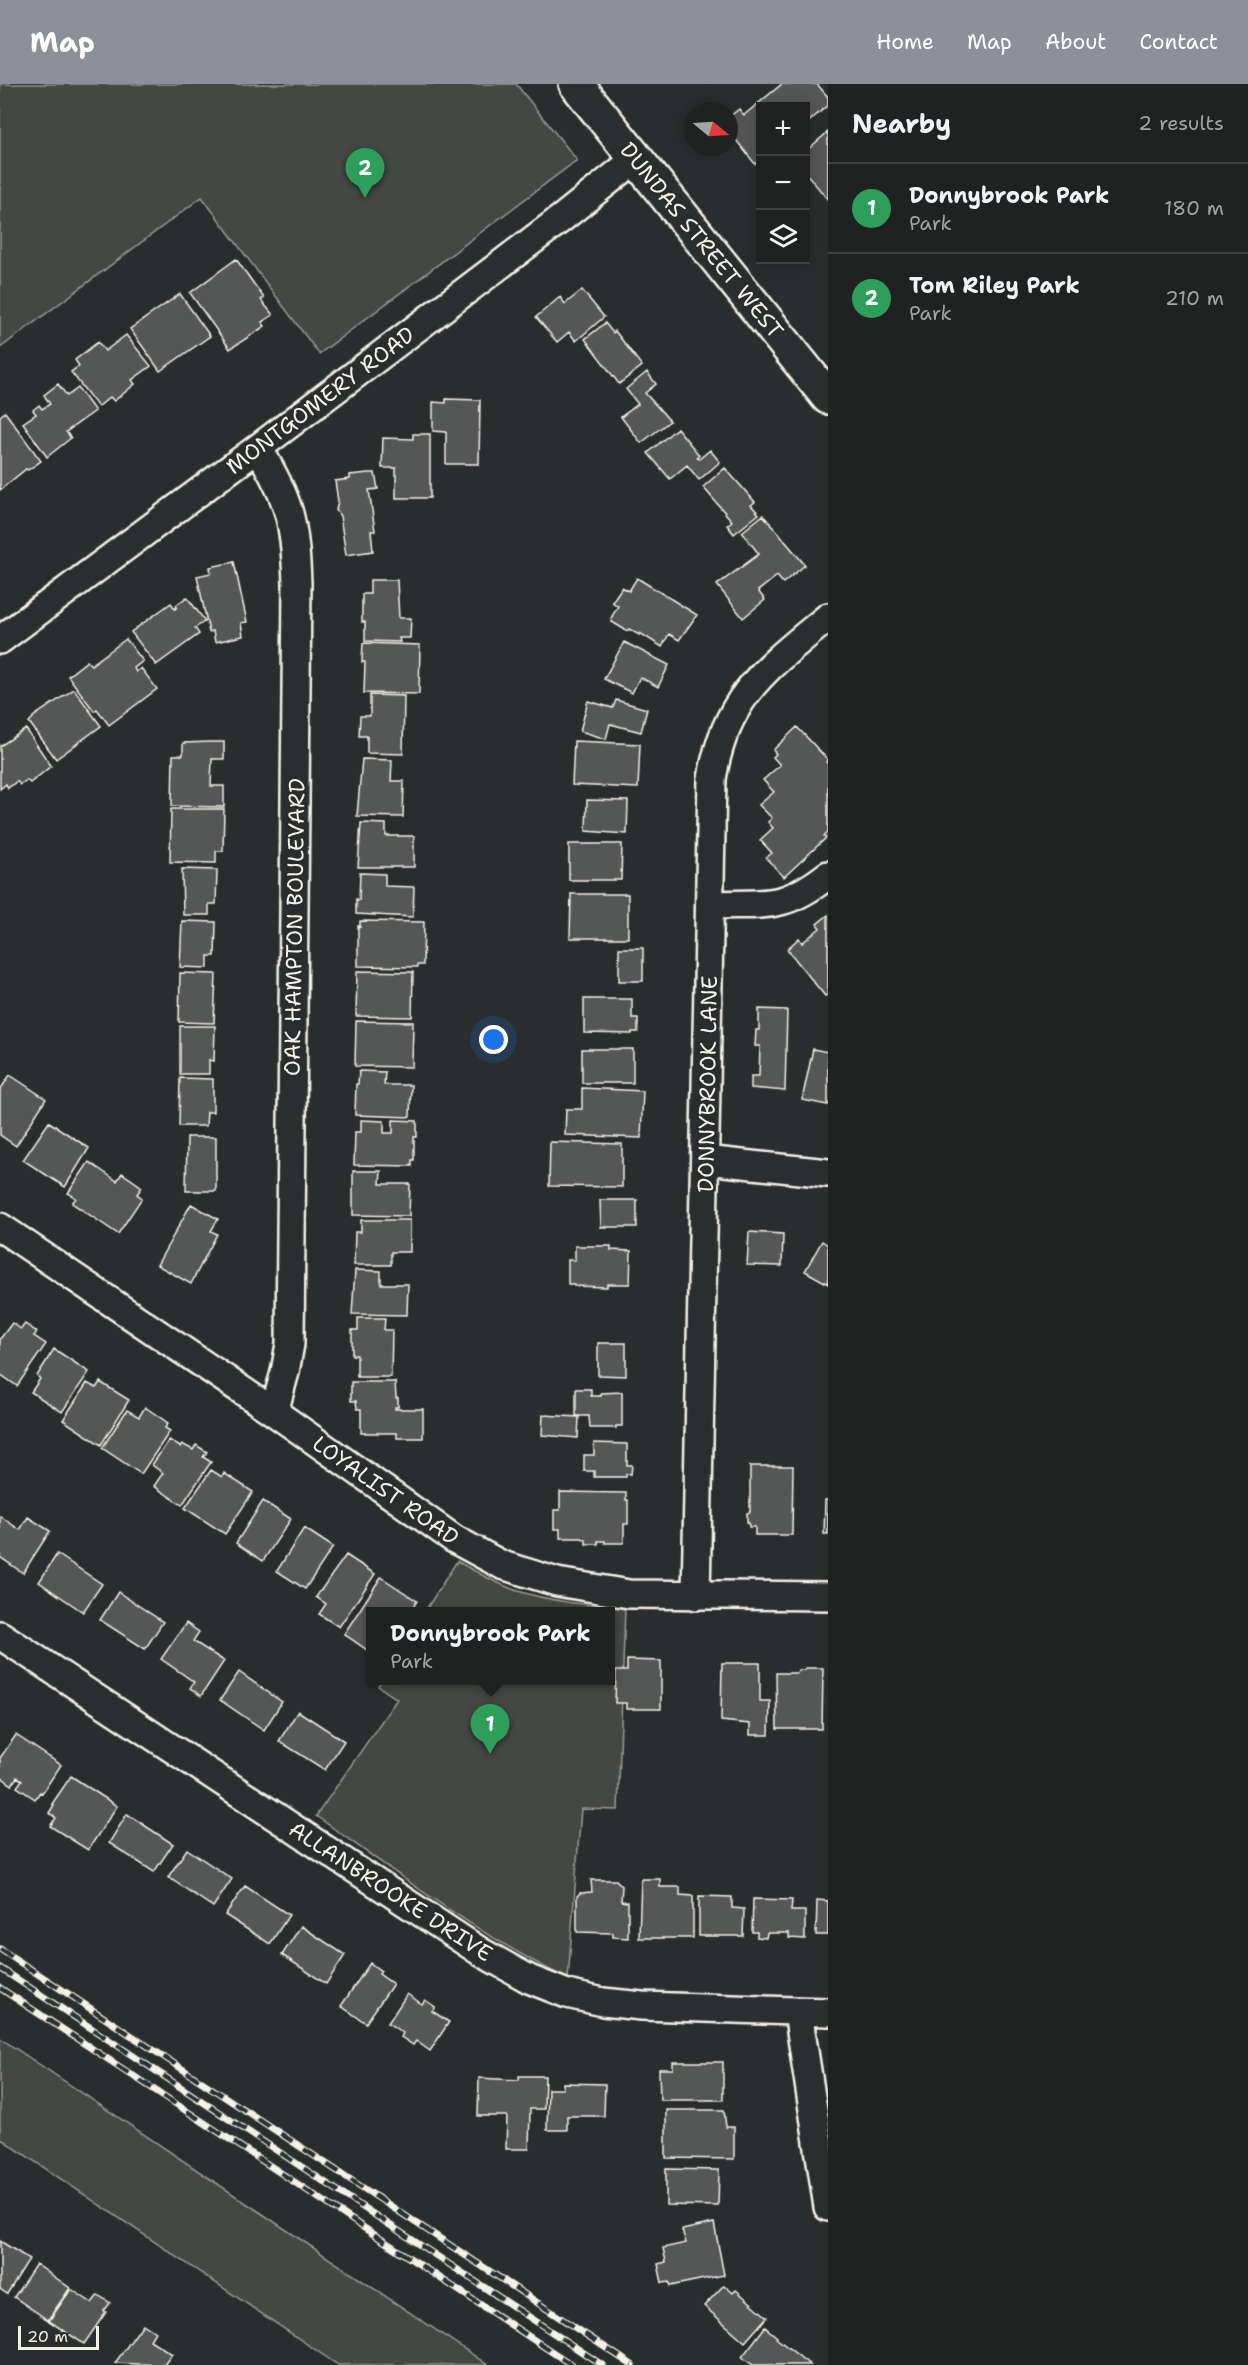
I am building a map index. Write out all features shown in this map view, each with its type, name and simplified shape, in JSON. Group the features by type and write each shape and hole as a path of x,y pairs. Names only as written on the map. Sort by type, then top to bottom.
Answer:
{"main road":[{"name":"DUNDAS STREET WEST","path":"576,84 828,397"}],"street":[{"name":"MONTGOMERY ROAD","path":"0,640 562,218 637,158"},
{"name":"OAK HAMPTON BOULEVARD","path":"258,448 277,479 289,509 294,529 297,583 290,1344 274,1412"},
{"name":"DONNYBROOK LANE","path":"696,1596 712,779 717,750 728,720 746,693 766,669 828,617"},
{"path":"710,904 771,904 789,900 828,875"},
{"path":"705,1160 828,1173"},
{"name":"LOYALIST ROAD","path":"0,1227 274,1412 454,1539 502,1564 537,1577 610,1592 696,1596 828,1596"},
{"name":"ALLANBROOKE DRIVE","path":"0,1635 482,1952 529,1979 567,1994 603,2002 642,2006 828,2012"},
{"path":"798,2012 828,2207"}],"shaded area":[{"path":"0,84 516,84 577,160 319,354 202,197 0,348"},
{"path":"457,1561 500,1584 528,1594 570,1602 625,1608 618,1810 581,1809 568,1979 470,1923 316,1816 397,1699 379,1685 615,1685 615,1607 428,1607"},
{"path":"0,2038 488,2365 338,2365 0,2138"}],"building":[{"path":"782,84 817,84 828,97 828,105 810,121 810,102 760,102"},
{"path":"756,105 755,164 738,142 738,110 744,115"},
{"path":"828,132 828,200 810,178 810,148"},
{"path":"236,259 264,298 261,300 273,315 262,322 265,326 230,349 190,293"},
{"path":"582,290 604,317 576,341 569,332 557,342 536,317 560,297 565,304"},
{"path":"180,294 210,336 160,371 130,329"},
{"path":"605,323 613,333 615,331 642,366 619,384 585,339"},
{"path":"126,335 151,366 132,380 135,384 114,401 110,397 98,407 71,372 79,366 75,360 98,342 105,351"},
{"path":"647,372 656,384 645,393 670,421 641,443 621,417 638,404 626,389"},
{"path":"58,384 67,396 78,388 95,411 66,432 71,438 47,457 23,423 36,414 33,410 39,405 42,409 50,404 44,395"},
{"path":"446,399 480,400 479,464 446,464 446,432 433,431 433,402 446,403"},
{"path":"5,412 41,461 28,470 26,469 0,490 0,416"},
{"path":"677,428 699,455 697,457 699,459 710,450 720,462 699,480 687,465 670,479 648,453"},
{"path":"413,434 430,434 430,498 396,498 396,468 382,468 383,438 413,439"},
{"path":"725,468 755,502 751,505 759,514 734,534 727,525 732,521 703,487"},
{"path":"375,473 378,489 369,490 375,531 371,531 373,551 346,555 340,516 336,510 338,501 335,481 350,479 350,475"},
{"path":"763,515 805,565 783,583 777,576 758,591 765,600 743,618 717,585 759,554 742,532"},
{"path":"234,562 247,622 241,623 243,636 215,642 213,631 209,632 197,576 211,573 210,567"},
{"path":"637,578 697,615 679,640 669,634 662,647 640,633 639,635 629,629 627,631 612,622 611,618 618,606 612,602 622,587 629,591"},
{"path":"370,580 397,580 399,618 411,618 410,638 399,638 400,642 365,641 362,594 370,594"},
{"path":"187,597 205,621 195,628 199,634 156,665 131,632 171,603 175,609 176,605"},
{"path":"126,639 143,661 134,668 136,672 141,668 157,689 109,725 97,709 94,711 68,676 87,661 91,665"},
{"path":"624,642 669,665 658,687 640,677 632,693 604,679"},
{"path":"363,643 420,645 419,694 364,693"},
{"path":"74,689 101,726 56,759 29,722"},
{"path":"370,695 404,696 403,754 367,753 367,736 359,736 360,716 370,716"},
{"path":"616,700 647,709 641,732 610,724 606,739 580,731 588,701 613,708"},
{"path":"797,727 828,760 826,762 828,764 828,832 824,836 826,838 784,877 766,858 772,853 760,840 773,828 768,822 772,818 759,805 774,792 763,780 780,765 773,757 776,754 773,750"},
{"path":"26,729 51,766 30,783 27,780 20,785 17,781 8,788 6,784 0,789 0,746"},
{"path":"574,741 640,744 638,788 572,785"},
{"path":"224,742 224,759 212,759 211,786 224,786 224,807 172,806 173,755 183,755 183,743"},
{"path":"362,759 392,760 391,781 404,781 403,817 357,816"},
{"path":"587,800 628,801 627,834 586,831"},
{"path":"171,809 224,809 223,851 216,851 216,863 170,862"},
{"path":"361,823 386,824 386,836 414,836 414,867 358,867"},
{"path":"569,844 622,844 621,880 569,880"},
{"path":"182,869 217,870 216,904 209,904 209,915 183,915"},
{"path":"360,873 385,874 385,886 414,887 413,917 356,914"},
{"path":"571,894 628,894 628,938 570,938"},
{"path":"828,915 828,994 825,996 787,949 799,938 802,943 820,928 817,924"},
{"path":"182,921 216,922 215,956 208,956 208,968 180,967"},
{"path":"360,921 424,922 423,965 417,965 417,967 358,966"},
{"path":"619,948 643,948 643,981 619,981"},
{"path":"357,971 413,972 412,1017 356,1016"},
{"path":"180,973 216,974 214,1023 179,1022"},
{"path":"584,999 632,999 632,1018 638,1018 638,1032 632,1032 632,1034 584,1033"},
{"path":"759,1009 787,1010 785,1091 751,1088 751,1076 759,1076 760,1046 755,1046 756,1030 759,1030"},
{"path":"356,1021 413,1022 412,1067 355,1066"},
{"path":"180,1026 215,1026 214,1061 209,1060 209,1074 180,1074"},
{"path":"582,1049 633,1049 633,1083 582,1083"},
{"path":"813,1049 828,1052 828,1105 802,1100"},
{"path":"359,1071 385,1072 384,1085 411,1085 410,1117 355,1115 356,1084 358,1084"},
{"path":"10,1075 46,1099 16,1146 0,1135 0,1090"},
{"path":"180,1078 213,1079 213,1112 207,1112 206,1126 179,1126"},
{"path":"582,1088 643,1091 641,1138 565,1135 566,1109 582,1109"},
{"path":"361,1120 384,1121 384,1133 393,1133 393,1120 417,1121 412,1166 354,1165 355,1132 361,1132"},
{"path":"49,1122 89,1148 65,1187 23,1160"},
{"path":"187,1137 216,1137 216,1191 186,1191"},
{"path":"550,1142 622,1144 622,1187 549,1186"},
{"path":"89,1162 117,1181 122,1173 142,1187 137,1194 142,1198 118,1234 72,1203 76,1198 68,1193"},
{"path":"353,1171 381,1171 380,1184 410,1184 409,1216 353,1215"},
{"path":"600,1200 637,1200 637,1227 601,1227"},
{"path":"191,1204 218,1219 211,1231 217,1234 191,1284 157,1265"},
{"path":"361,1220 410,1220 410,1252 391,1252 391,1265 354,1265 355,1232 361,1232"},
{"path":"749,1232 783,1234 782,1266 747,1265"},
{"path":"822,1241 828,1245 828,1284 805,1271"},
{"path":"575,1246 611,1246 611,1250 631,1251 630,1284 607,1284 607,1287 568,1284 568,1260 575,1260"},
{"path":"355,1270 381,1271 381,1284 408,1284 407,1315 352,1314"},
{"path":"358,1318 385,1318 384,1330 392,1330 391,1377 357,1377 357,1355 352,1355 352,1330 358,1330"},
{"path":"12,1323 21,1329 25,1324 37,1332 34,1336 46,1344 17,1386 0,1374 0,1339"},
{"path":"598,1343 626,1343 626,1376 598,1375"},
{"path":"54,1349 89,1372 62,1412 31,1392 40,1379 37,1376"},
{"path":"100,1382 129,1400 101,1445 63,1420 87,1383 96,1388"},
{"path":"351,1382 395,1382 398,1407 395,1409 423,1409 423,1438 397,1438 397,1433 361,1433 361,1409 357,1409 356,1401 351,1401"},
{"path":"576,1389 591,1389 591,1396 622,1392 622,1426 590,1428 589,1416 576,1416"},
{"path":"145,1407 168,1423 165,1428 170,1431 141,1474 102,1448 127,1410 139,1417"},
{"path":"543,1415 579,1417 578,1438 542,1435"},
{"path":"169,1440 180,1447 182,1444 193,1450 196,1445 207,1452 203,1457 211,1462 182,1505 154,1486 163,1473 152,1465"},
{"path":"594,1443 627,1444 627,1465 632,1465 631,1474 626,1474 626,1477 594,1477 594,1471 584,1471 584,1455 594,1455"},
{"path":"750,1466 793,1466 792,1535 755,1535 755,1527 749,1527 747,1513 750,1512"},
{"path":"211,1470 222,1477 224,1473 253,1492 225,1534 185,1508"},
{"path":"560,1492 626,1493 628,1524 624,1524 624,1543 598,1541 598,1544 586,1544 586,1540 582,1538 560,1538 560,1529 554,1529 554,1510 560,1510"},
{"path":"825,1500 828,1500 828,1534 824,1534"},
{"path":"263,1501 291,1519 263,1561 236,1543"},
{"path":"0,1516 20,1530 28,1517 50,1531 23,1573 0,1557"},
{"path":"304,1528 333,1547 305,1589 277,1571"},
{"path":"57,1554 102,1584 83,1612 39,1582"},
{"path":"346,1555 375,1574 339,1627 319,1614 326,1604 316,1597"},
{"path":"381,1577 417,1601 413,1607 366,1607 366,1649 344,1634"},
{"path":"118,1592 163,1622 145,1649 100,1620"},
{"path":"186,1623 199,1632 193,1641 224,1661 201,1696 190,1688 194,1682 161,1659"},
{"path":"627,1660 661,1661 661,1709 626,1709 626,1703 615,1703 616,1671 627,1671"},
{"path":"722,1663 760,1663 760,1701 770,1701 769,1735 750,1735 750,1724 721,1721"},
{"path":"805,1668 823,1668 822,1729 777,1729 776,1673 797,1673 798,1670 805,1670"},
{"path":"239,1672 282,1702 264,1730 220,1700"},
{"path":"298,1711 344,1741 325,1770 279,1741"},
{"path":"493,1719 502,1727 495,1736 486,1728"},
{"path":"16,1735 61,1765 42,1793 40,1792 35,1799 17,1787 22,1780 17,1777 12,1785 0,1776 0,1758"},
{"path":"71,1776 117,1806 88,1850 50,1826 56,1818 49,1813 54,1805 52,1804"},
{"path":"127,1814 173,1844 154,1872 109,1843"},
{"path":"187,1849 232,1879 213,1907 168,1877"},
{"path":"641,1879 660,1879 660,1887 680,1887 680,1895 693,1896 693,1938 639,1938"},
{"path":"591,1880 616,1880 622,1886 621,1901 628,1902 628,1938 613,1937 613,1933 577,1932 577,1896 580,1893 592,1892"},
{"path":"245,1886 289,1915 270,1944 225,1915"},
{"path":"699,1896 732,1897 732,1908 744,1909 743,1936 699,1936"},
{"path":"753,1899 792,1900 791,1911 805,1911 805,1939 789,1938 789,1933 767,1933 766,1938 757,1937 757,1932 752,1932"},
{"path":"817,1900 828,1901 828,1935 816,1935"},
{"path":"301,1926 345,1955 326,1984 282,1955"},
{"path":"370,1963 381,1971 379,1974 393,1984 366,2023 341,2006"},
{"path":"407,1994 422,2004 425,2000 435,2007 432,2011 449,2022 430,2051 416,2041 413,2045 401,2037 403,2033 388,2023"},
{"path":"673,2062 723,2062 723,2100 660,2100 659,2069 673,2069"},
{"path":"519,2076 545,2076 544,2109 530,2109 529,2149 506,2149 507,2116 478,2116 479,2078 519,2080"},
{"path":"563,2083 605,2084 604,2116 567,2116 567,2130 547,2130 548,2089 563,2089"},
{"path":"666,2110 724,2110 726,2127 734,2127 734,2159 666,2158"},
{"path":"666,2169 719,2170 718,2206 666,2205"},
{"path":"714,2223 724,2275 670,2286 669,2282 662,2283 658,2264 666,2262 663,2248 686,2243 682,2230"},
{"path":"0,2241 29,2259 7,2294 0,2289"},
{"path":"36,2264 70,2288 48,2320 14,2297"},
{"path":"724,2285 733,2293 736,2290 767,2317 745,2342 704,2306"},
{"path":"71,2289 92,2303 98,2295 110,2303 84,2344 49,2321"},
{"path":"143,2324 155,2332 150,2340 172,2354 164,2365 115,2363"},
{"path":"765,2327 810,2365 753,2365 742,2357"}],"railway":[{"path":"0,1949 632,2365"},
{"path":"0,1968 602,2365"},
{"path":"0,1988 572,2365"}],"place":[{"name":"Tom Riley Park","path":"365,198"},
{"name":"Donnybrook Park","path":"490,1754"}]}
